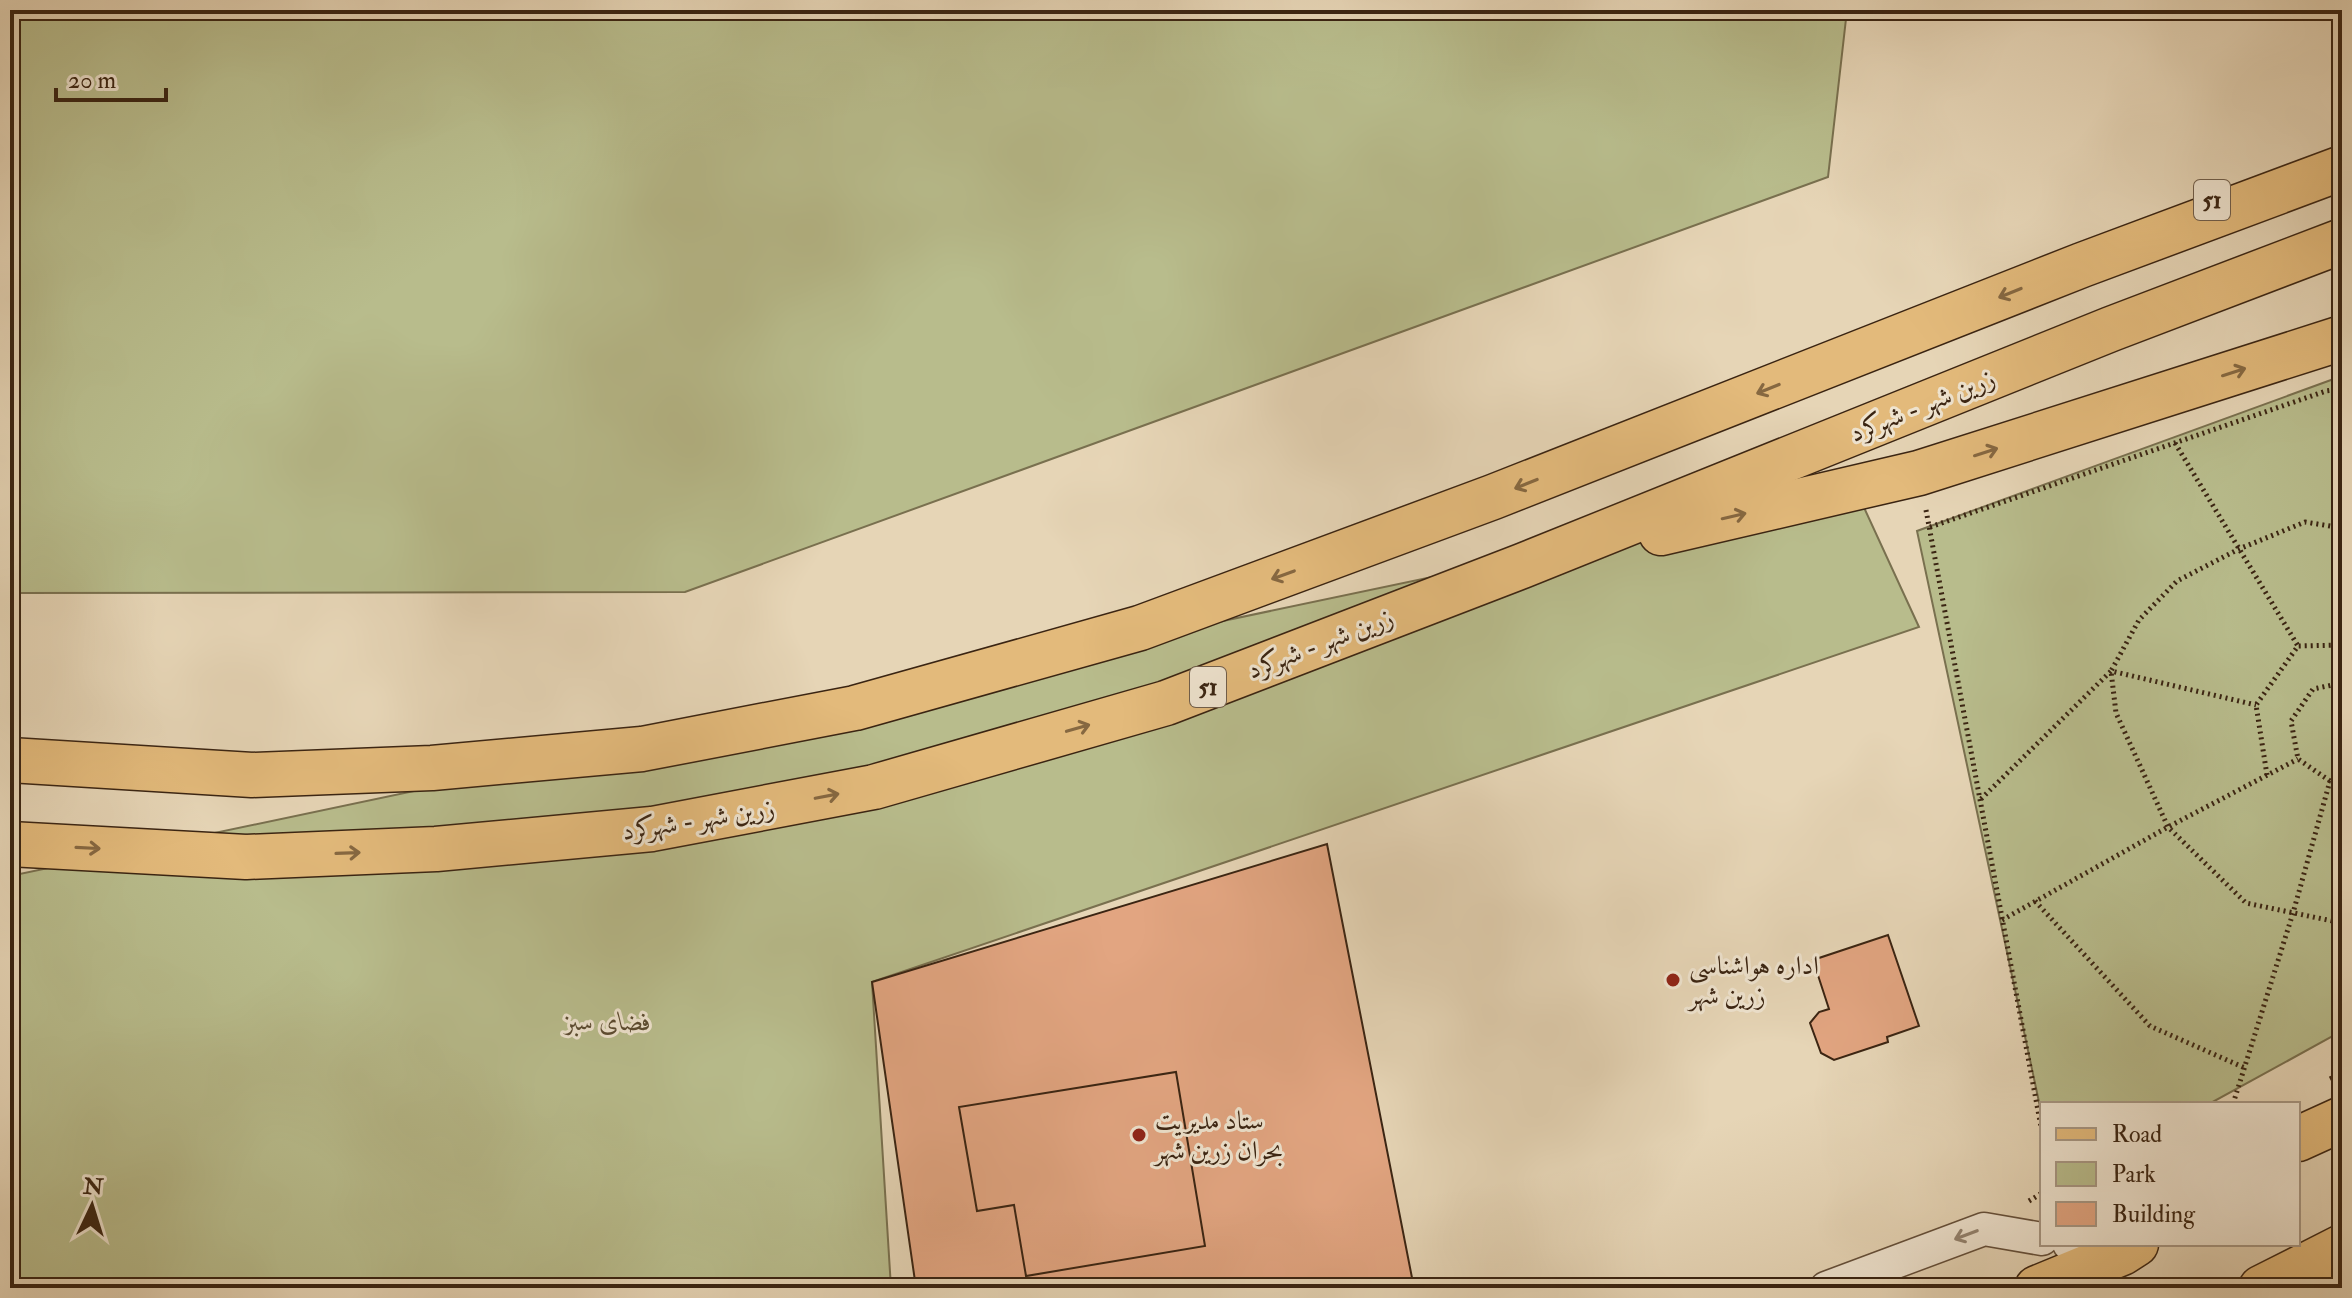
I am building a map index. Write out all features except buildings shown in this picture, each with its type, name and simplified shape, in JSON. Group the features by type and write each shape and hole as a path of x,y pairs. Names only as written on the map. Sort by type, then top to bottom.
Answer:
{"main road":[{"name":"51","path":"10,760 252,775 432,768 642,749 855,708 1140,628 1493,497 2082,265 2342,135"},
{"path":"2082,265 2342,168"},
{"name":"زرین شهر - شهرکرد","path":"10,844 246,857 436,849 652,829 874,787 1166,703 1522,566 2111,329 2342,241"},
{"path":"1522,566 1919,473 2342,338"},
{"path":"2300,1138 2342,1119"},
{"path":"2261,1288 2342,1247"},
{"path":"2037,1288 2129,1249"}],"street":[{"path":"1826,1288 1984,1229 2040,1239"},
{"path":"2093,1246 2129,1249"}],"path":[{"path":"2040,1121 1930,528 2326,391 2342,389"},
{"path":"2175,443 2298,646"},
{"path":"1980,799 2111,671 2139,620 2177,581 2239,549 2305,522 2342,528"},
{"path":"2298,646 2342,645"},
{"path":"2267,775 2256,705 2298,646"},
{"path":"2111,671 2256,705"},
{"path":"2111,671 2116,713 2168,827 2246,903 2342,923"},
{"path":"2342,683 2313,689 2291,721 2298,759 2330,781 2342,779"},
{"path":"2002,920 2298,759"},
{"path":"2234,1102 2293,913 2330,781"},
{"path":"2035,901 2150,1026 2245,1068"}],"green space":[{"path":"10,10 1847,10 1828,177 685,592 10,593"},
{"path":"2342,376 2342,1031 2213,1102 2040,1102 2040,1107 1917,531"},
{"name":"فضای سبز","path":"1855,488 1919,627 872,982 891,1288 10,1288 10,876"}],"place":[{"name":"اداره هواشناسی زرین شهر","path":"1673,980"},
{"name":"ستاد مدیریت بحران زرین شهر","path":"1139,1135"}]}
